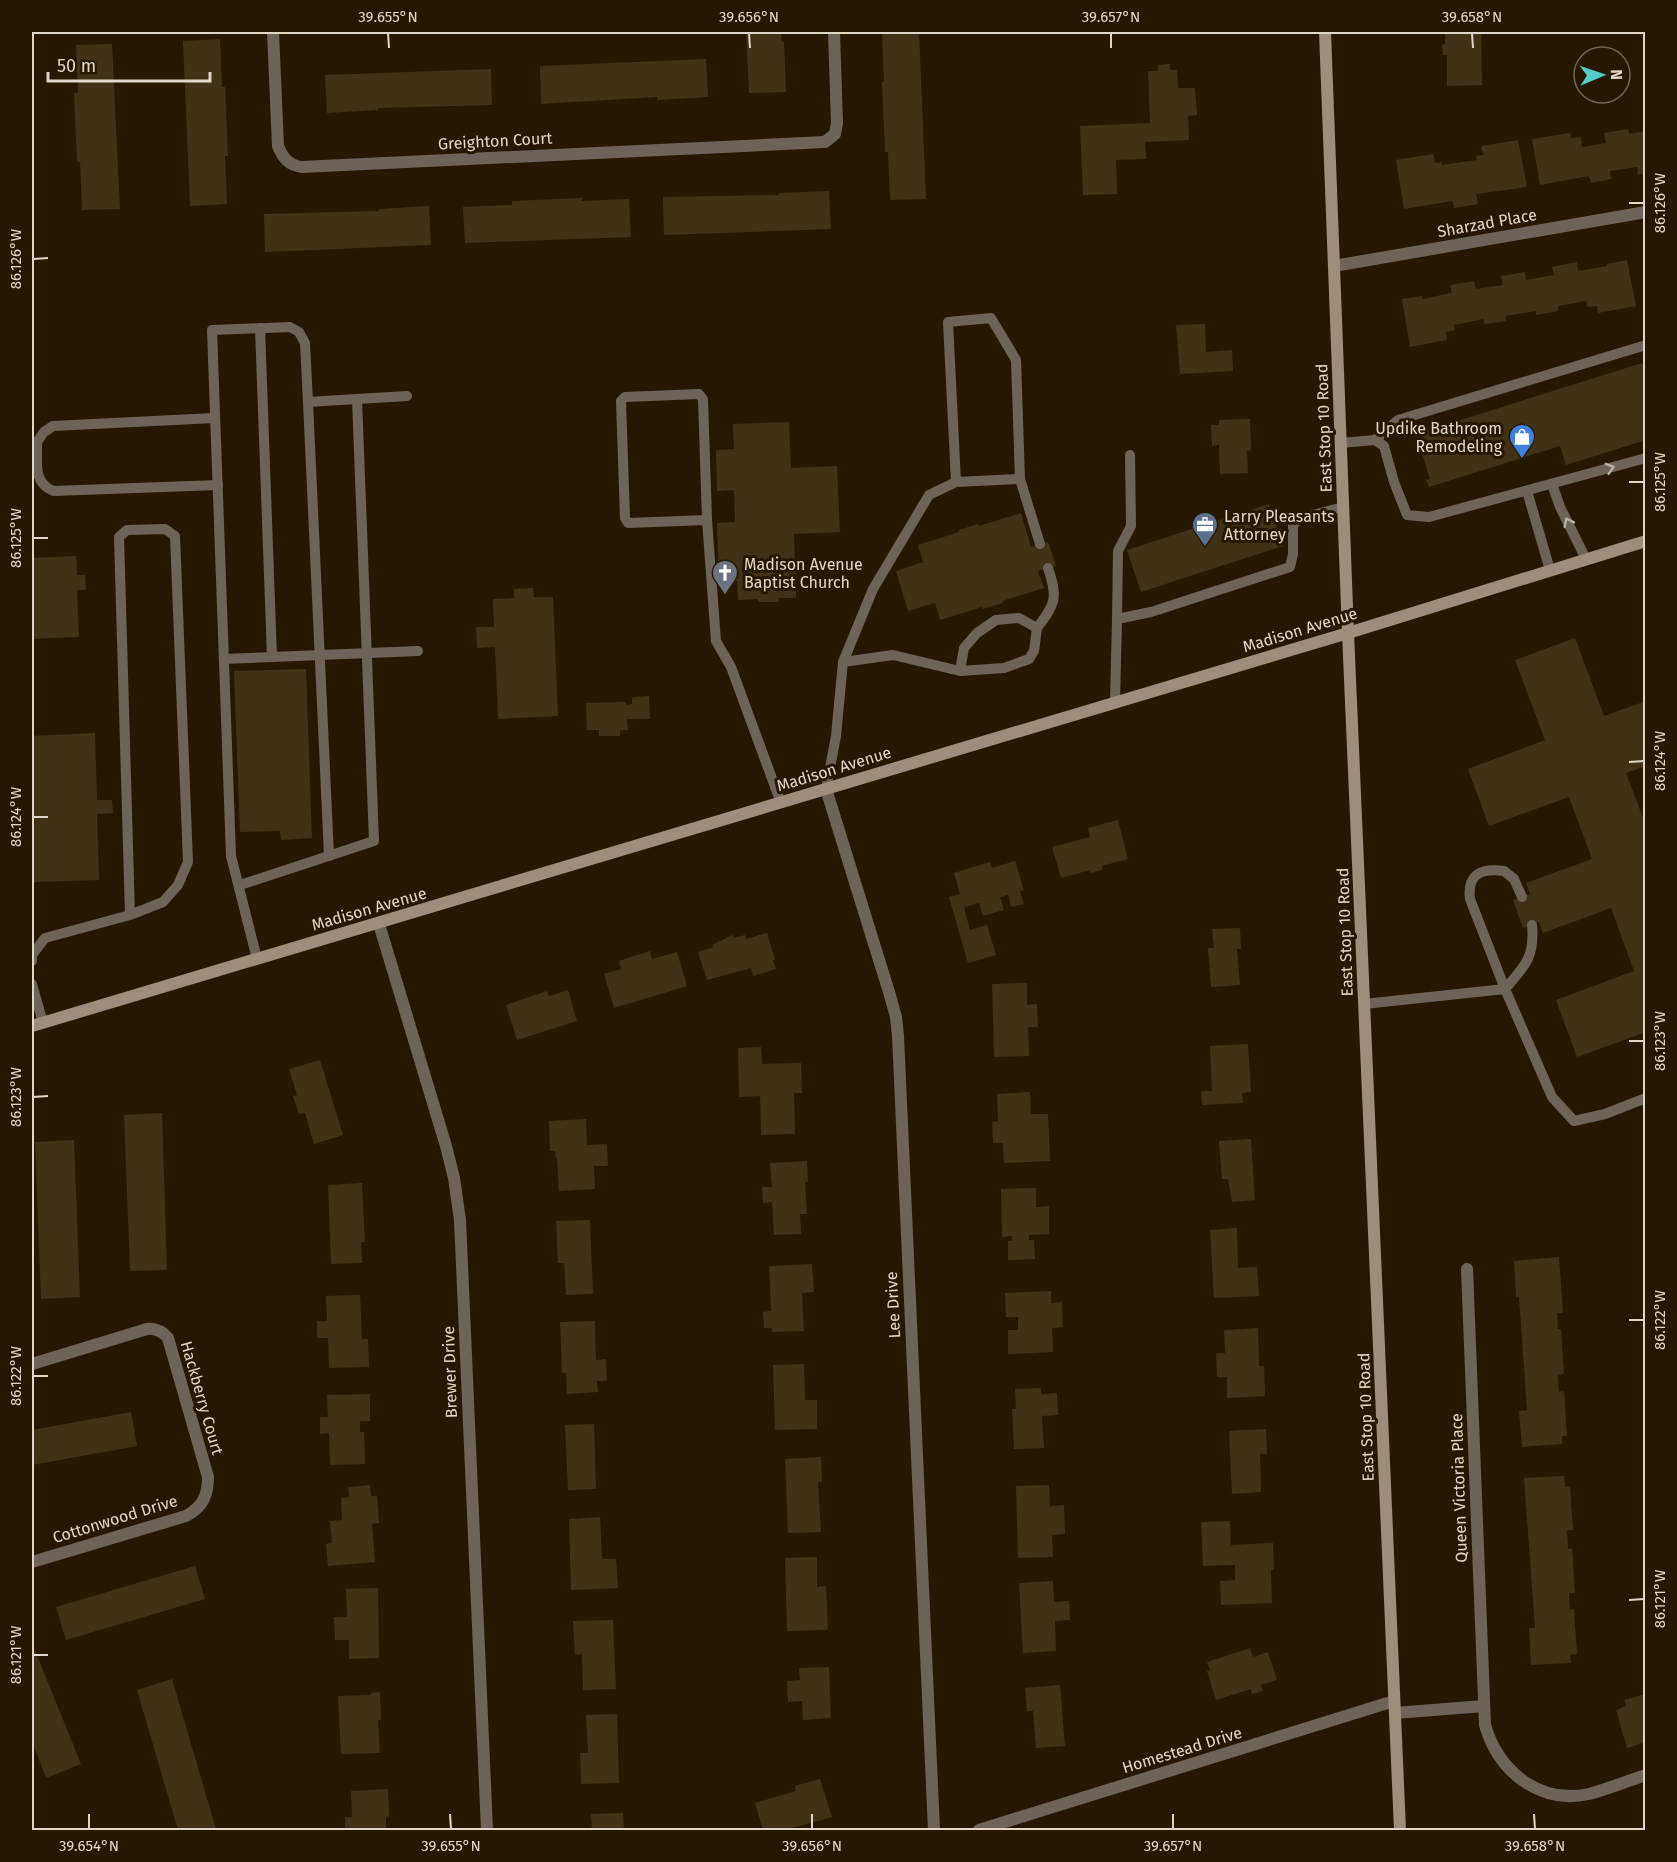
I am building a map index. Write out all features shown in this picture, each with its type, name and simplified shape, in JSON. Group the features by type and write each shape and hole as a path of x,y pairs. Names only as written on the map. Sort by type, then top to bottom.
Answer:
{"street":[{"name":"Greighton Court","path":"273,32 278,146 285,160 297,166 825,142 835,135 837,123 834,32"},
{"name":"East Stop 10 Road","path":"1325,32 1348,633 1400,1830"},
{"name":"Sharzad Place","path":"1334,266 1646,212"},
{"name":"Madison Avenue","path":"37,1025 1348,633 1646,541"},
{"name":"Lee Drive","path":"826,789 889,992 896,1017 898,1036 934,1830"},
{"name":"Brewer Drive","path":"379,924 446,1146 454,1178 460,1220 487,1830"},
{"name":"Queen Victoria Place","path":"1467,1269 1485,1725 1495,1752 1510,1771 1532,1786 1548,1793 1587,1794 1646,1775"},
{"name":"Hackberry Court","path":"32,1364 147,1329 163,1332 168,1338 208,1477 208,1488 203,1502"},
{"name":"Cottonwood Drive","path":"32,1562 186,1516 203,1502"},
{"name":"Homestead Drive","path":"979,1830 1395,1707 1484,1706"}],"lane":[{"path":"956,482 948,322 991,318 1016,360 1020,478 1040,544"},
{"path":"257,959 231,856 212,330 290,327 299,332 305,343 329,856"},
{"path":"260,328 272,657"},
{"path":"1341,443 1375,440 1398,420 1646,345"},
{"path":"707,520 628,523 625,518 621,401 625,397 699,394 703,399 707,520 716,640 731,667 781,802"},
{"path":"308,402 406,396"},
{"path":"240,885 374,841 357,399"},
{"path":"215,418 53,426 44,432 37,442 38,480 45,488 53,491 218,485"},
{"path":"1375,440 1384,446 1394,482 1407,515 1429,517 1646,458"},
{"path":"1115,703 1118,550 1131,525 1130,455"},
{"path":"826,789 836,736 843,662 873,589 929,495 956,482 1020,478"},
{"path":"1552,484 1560,507 1586,559"},
{"path":"1527,491 1551,570"},
{"path":"1118,619 1151,612 1290,567 1293,554 1293,525 1299,519 1343,507"},
{"path":"32,961 32,956 45,938 130,915 163,902 178,885 188,862 176,536 165,529 127,530 119,537 130,915"},
{"path":"843,662 893,655 960,671 1004,668 1029,659 1034,651 1036,628 1048,613 1054,600 1055,590 1048,568"},
{"path":"960,671 964,648 977,633 996,620 1019,618 1036,628"},
{"path":"224,658 418,651"},
{"path":"1522,897 1514,879 1504,871 1483,871 1474,876 1469,888 1470,899 1505,989 1552,1097 1574,1121 1605,1114 1646,1098"},
{"path":"1364,1004 1505,989 1527,963 1534,941 1532,925"},
{"path":"32,984 37,1025"}],"building":[{"path":"746,32 781,32 782,42 784,42 786,92 749,93"},
{"path":"919,32 926,199 890,200 888,152 885,152 882,33"},
{"path":"1445,32 1481,32 1482,85 1447,86 1447,55 1443,55 1442,45 1445,44"},
{"path":"220,39 228,156 225,156 227,204 190,206 183,41"},
{"path":"112,44 120,209 82,210 74,93 78,93 76,45"},
{"path":"706,59 708,97 657,100 657,97 541,104 540,66"},
{"path":"1170,64 1170,70 1177,70 1178,88 1195,88 1197,115 1188,116 1189,140 1145,142 1146,159 1116,160 1117,194 1083,195 1080,126 1150,123 1148,71 1158,71 1158,65"},
{"path":"491,69 492,105 378,108 378,110 327,113 325,75"},
{"path":"1628,129 1629,134 1646,131 1646,173 1638,175 1637,167 1610,171 1611,179 1591,183 1589,176 1540,185 1532,139 1570,133 1571,138 1581,137 1582,147 1606,143 1604,133"},
{"path":"1518,140 1527,187 1476,194 1478,204 1454,208 1453,201 1404,209 1396,160 1433,154 1435,163 1442,162 1442,165 1477,160 1476,156 1483,155 1481,146"},
{"path":"829,191 831,229 664,235 663,197 779,195 779,193"},
{"path":"582,198 582,201 629,199 631,237 465,243 463,207 512,205 512,201"},
{"path":"429,206 431,245 265,252 264,214 379,211 379,209"},
{"path":"1627,260 1636,306 1598,313 1597,306 1587,307 1586,301 1558,306 1558,311 1536,315 1536,311 1505,316 1506,321 1484,324 1484,319 1454,325 1455,330 1446,332 1447,340 1410,347 1402,299 1422,296 1422,299 1452,293 1450,285 1474,281 1476,289 1503,285 1501,276 1525,272 1526,280 1554,275 1552,267 1577,262 1578,271"},
{"path":"1205,324 1206,352 1232,350 1233,371 1180,374 1176,325"},
{"path":"1642,363 1646,374 1646,440 1566,465 1560,446 1429,487 1426,480 1430,479 1416,434"},
{"path":"1250,419 1251,450 1247,451 1248,473 1220,474 1219,445 1212,446 1211,425 1219,425 1219,420"},
{"path":"789,422 791,468 837,466 840,532 794,534 796,598 779,598 779,602 758,602 758,599 738,600 737,581 719,581 717,523 735,522 734,490 717,491 716,450 734,449 733,424"},
{"name":"Larry Pleasants Attorney","path":"1269,504 1283,546 1141,592 1127,550"},
{"path":"1021,513 1031,547 1048,542 1056,566 1038,571 1044,588 1002,601 1003,603 940,620 935,603 908,611 896,571 923,562 918,545 978,524 979,526"},
{"path":"76,556 77,575 85,575 86,590 77,590 79,637 32,639 32,558"},
{"path":"533,588 534,597 553,597 558,716 498,719 495,647 477,648 476,627 494,627 493,599 514,598 514,589"},
{"path":"1575,638 1604,716 1646,701 1646,766 1626,773 1646,826 1646,1032 1577,1057 1556,1000 1634,971 1611,908 1543,933 1539,922 1523,928 1513,900 1530,894 1526,883 1592,859 1569,797 1489,826 1468,769 1545,740 1515,660"},
{"path":"306,669 312,838 281,840 280,831 240,832 234,671"},
{"path":"649,696 650,719 627,719 628,730 620,730 620,736 599,736 599,730 587,730 586,703 626,702 626,705 632,704 632,697"},
{"path":"95,733 97,800 112,800 113,813 97,814 99,880 34,882 32,736"},
{"path":"1118,820 1128,859 1102,866 1102,870 1090,873 1090,870 1061,878 1052,847 1090,837 1088,828"},
{"path":"1015,861 1024,890 1020,891 1024,904 1011,907 1008,895 1000,897 1004,910 983,916 979,903 964,907 970,930 987,925 996,955 968,963 949,897 960,894 954,873 990,862 992,868"},
{"path":"1240,928 1241,949 1237,949 1240,985 1211,987 1208,948 1214,948 1212,929"},
{"path":"767,933 776,969 753,976 751,968 707,980 698,952 713,947 712,945 733,935 734,938 745,935 746,939"},
{"path":"650,951 652,959 677,952 687,986 614,1008 604,974 621,969 619,961"},
{"path":"1027,983 1027,1005 1037,1004 1038,1027 1028,1027 1029,1056 994,1057 992,984"},
{"path":"568,990 577,1021 517,1040 506,1005 547,991 549,996"},
{"path":"1248,1044 1251,1092 1242,1093 1243,1103 1202,1105 1201,1091 1212,1091 1210,1046"},
{"path":"761,1047 762,1064 801,1063 802,1093 794,1093 795,1134 761,1135 760,1096 739,1097 738,1048"},
{"path":"320,1060 343,1135 314,1144 305,1113 299,1114 293,1096 297,1095 289,1069"},
{"path":"1030,1092 1031,1114 1048,1114 1050,1161 1004,1163 1003,1143 993,1143 992,1122 998,1121 997,1094"},
{"path":"162,1113 167,1270 130,1271 124,1115"},
{"path":"586,1119 587,1145 607,1144 608,1166 594,1166 595,1189 559,1191 557,1158 555,1151 550,1151 549,1121"},
{"path":"1251,1139 1255,1200 1232,1202 1228,1179 1222,1179 1219,1141"},
{"path":"74,1140 80,1297 41,1299 35,1142"},
{"path":"807,1161 808,1182 805,1182 807,1214 800,1214 801,1234 774,1235 772,1202 763,1203 762,1187 772,1187 770,1163"},
{"path":"362,1183 365,1242 361,1242 362,1263 331,1264 328,1185"},
{"path":"1036,1188 1036,1207 1049,1206 1049,1234 1029,1235 1029,1240 1034,1240 1035,1259 1008,1260 1008,1241 1012,1241 1012,1236 1002,1237 1001,1189"},
{"path":"590,1220 593,1294 566,1295 564,1263 558,1263 556,1221"},
{"path":"1237,1228 1238,1268 1257,1267 1259,1296 1214,1298 1210,1230"},
{"path":"1559,1257 1563,1313 1557,1313 1558,1329 1561,1329 1564,1374 1558,1375 1559,1392 1564,1391 1567,1436 1562,1436 1562,1444 1522,1447 1519,1411 1527,1410 1519,1297 1516,1297 1514,1261"},
{"path":"812,1264 814,1292 802,1293 804,1331 772,1332 772,1328 764,1328 763,1312 771,1311 769,1266"},
{"path":"1051,1291 1051,1303 1062,1302 1063,1327 1052,1328 1053,1352 1008,1354 1008,1330 1018,1330 1018,1317 1006,1317 1005,1293"},
{"path":"360,1295 362,1339 368,1339 369,1367 329,1368 328,1338 317,1338 317,1321 327,1321 326,1296"},
{"path":"595,1321 596,1360 606,1359 607,1381 597,1381 598,1392 567,1394 566,1373 562,1373 560,1322"},
{"path":"1258,1328 1259,1366 1264,1366 1265,1396 1227,1398 1227,1377 1217,1377 1216,1353 1225,1353 1224,1330"},
{"path":"804,1364 805,1400 817,1400 817,1429 775,1430 773,1365"},
{"path":"1041,1388 1041,1394 1057,1393 1058,1415 1042,1416 1044,1448 1014,1449 1012,1409 1016,1409 1015,1389"},
{"path":"370,1394 370,1421 360,1421 360,1432 364,1432 365,1464 330,1465 329,1433 320,1434 320,1417 328,1417 327,1395"},
{"path":"131,1412 137,1446 32,1465 32,1430"},
{"path":"594,1424 596,1489 568,1490 565,1425"},
{"path":"1266,1429 1267,1454 1260,1454 1261,1492 1232,1494 1229,1431"},
{"path":"821,1457 822,1482 818,1482 821,1532 788,1533 785,1459"},
{"path":"1564,1476 1565,1487 1570,1486 1573,1530 1567,1530 1568,1549 1572,1548 1575,1593 1569,1593 1570,1610 1574,1609 1577,1654 1570,1655 1571,1663 1531,1665 1529,1628 1535,1628 1524,1478"},
{"path":"370,1485 371,1496 377,1496 379,1523 372,1524 375,1562 328,1566 326,1544 332,1543 330,1521 342,1520 341,1498 349,1497 348,1487"},
{"path":"1049,1485 1050,1506 1064,1505 1065,1534 1052,1535 1053,1557 1018,1558 1016,1486"},
{"path":"600,1517 602,1559 616,1559 618,1588 571,1590 569,1519"},
{"path":"1230,1521 1231,1545 1273,1543 1272,1603 1221,1605 1220,1581 1235,1580 1235,1565 1203,1566 1201,1522"},
{"path":"817,1557 817,1587 826,1586 828,1630 787,1631 785,1558"},
{"path":"195,1566 205,1599 66,1640 56,1607"},
{"path":"1053,1581 1054,1602 1069,1601 1070,1620 1055,1621 1056,1651 1023,1653 1019,1583"},
{"path":"378,1588 379,1658 349,1659 349,1640 335,1640 334,1617 347,1617 346,1589"},
{"path":"613,1620 616,1689 583,1690 582,1654 575,1655 573,1621"},
{"path":"32,1643 81,1764 46,1778 32,1741"},
{"path":"1250,1648 1253,1657 1268,1652 1277,1680 1261,1685 1263,1691 1252,1694 1251,1689 1216,1700 1207,1671 1210,1670 1207,1662"},
{"path":"829,1667 831,1718 803,1720 802,1701 788,1702 787,1681 800,1680 799,1668"},
{"path":"172,1679 216,1829 178,1830 137,1690"},
{"path":"1060,1685 1065,1746 1036,1748 1033,1711 1027,1711 1025,1688"},
{"path":"380,1692 381,1720 378,1720 380,1753 341,1754 338,1696 371,1695 371,1693"},
{"path":"1646,1694 1646,1742 1627,1748 1616,1710 1626,1706 1624,1700"},
{"path":"617,1714 619,1783 581,1784 580,1753 588,1753 586,1715"},
{"path":"820,1779 832,1817 785,1830 763,1830 755,1803 796,1791 795,1786"},
{"path":"388,1789 389,1816 386,1817 386,1830 345,1829 345,1817 352,1817 351,1791"},
{"path":"623,1813 624,1830 592,1830 591,1814"}],"place":[{"name":"Updike Bathroom Remodeling","path":"1522,460"},
{"name":"Larry Pleasants Attorney","path":"1205,548"},
{"name":"Madison Avenue Baptist Church","path":"725,596"}]}
